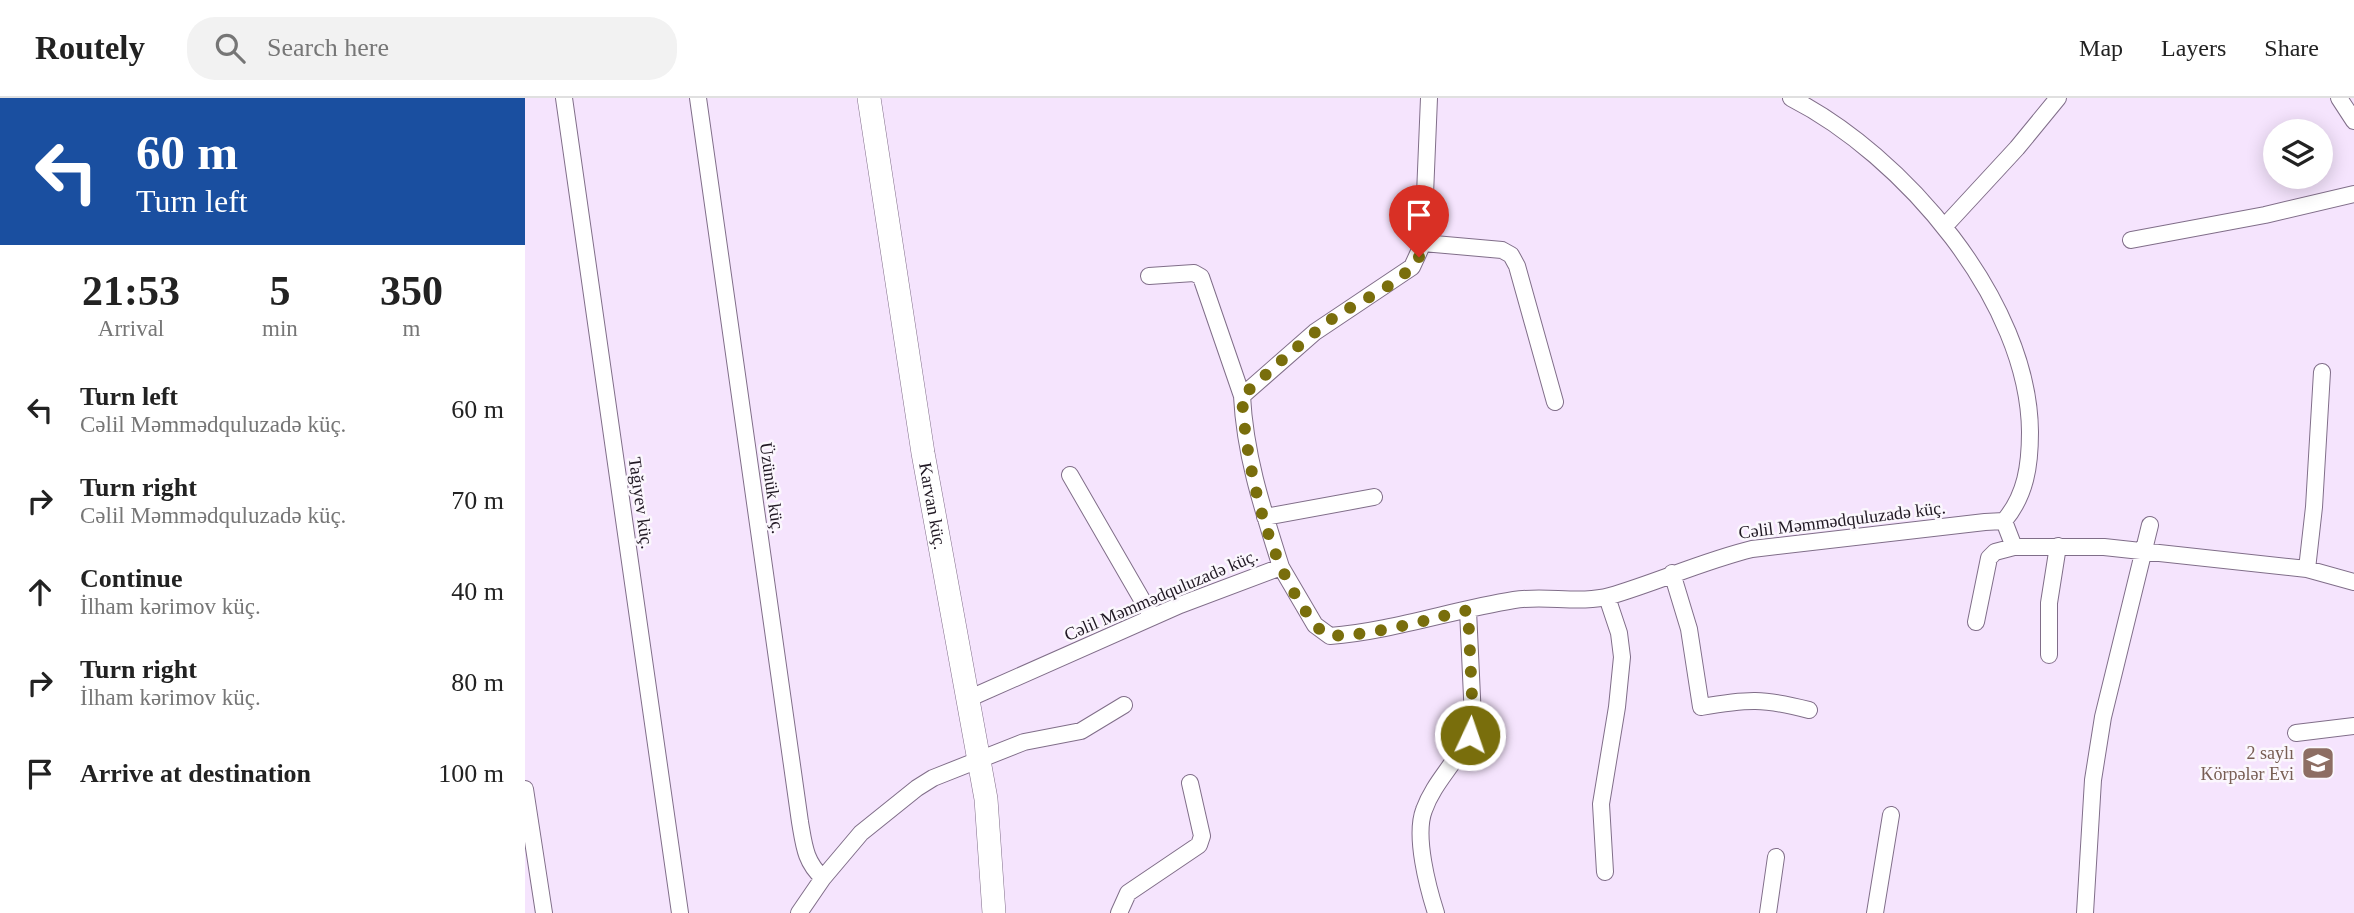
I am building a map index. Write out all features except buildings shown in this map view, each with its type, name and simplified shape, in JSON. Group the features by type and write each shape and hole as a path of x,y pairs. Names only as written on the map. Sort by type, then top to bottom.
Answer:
{"street":[{"name":"Tağıyev küç.","path":"564,98 680,913"},
{"name":"Üzünük küç.","path":"698,98 800,822 806,857 810,866 823,878"},
{"name":"Karvan küç.","path":"869,98 923,453 980,761 994,913"},
{"path":"1242,396 1315,332 1412,267 1423,243 1429,98"},
{"path":"1791,98 1840,129 1927,205 1988,292 2024,377 2030,425 2025,486 2021,498 2004,521 2014,547"},
{"path":"1944,226 2017,148 2058,98"},
{"path":"2339,98 2354,121"},
{"path":"2131,240 2265,215 2354,194"},
{"path":"1423,243 1502,250 1511,256 1517,266 1555,402"},
{"path":"1149,276 1194,273 1201,278 1242,396 1244,436 1281,567"},
{"path":"2307,569 2314,508 2322,372"},
{"path":"1070,475 1152,617"},
{"path":"1265,517 1374,497"},
{"name":"Cəlil Məmmədquluzadə küç.","path":"970,698 1152,617 1281,567 1315,625 1330,636 1541,597 1608,597 1672,573 1752,549 2004,521"},
{"path":"2085,913 2095,768 2103,718 2150,526"},
{"path":"1976,622 1989,558 1995,552 2014,547 2058,546 2145,552 2307,569 2354,582"},
{"path":"2049,655 2049,603 2058,546"},
{"path":"1672,573 1689,629 1701,707 1740,700 1769,699 1809,710"},
{"path":"1605,872 1601,804 1622,657 1619,633 1608,597"},
{"path":"1436,913 1424,863 1421,822 1431,797 1470,735 1473,719 1468,610"},
{"path":"799,913 823,878 861,833 899,801 933,778 1037,738 1081,731 1124,705"},
{"path":"2296,733 2354,726"},
{"path":"1119,913 1128,893 1199,845 1202,836 1190,783"},
{"path":"525,789 544,913"},
{"path":"1875,913 1891,816"},
{"path":"1768,913 1776,856"}],"place":[{"name":"2 saylı Körpələr Evi","path":"2318,763"}],"route":[{"path":"1419,257 1402,276 1348,308 1315,332 1242,396 1244,436 1252,475 1281,567 1315,625 1324,634 1341,635 1383,628 1468,610 1473,719 1470,735"}]}
